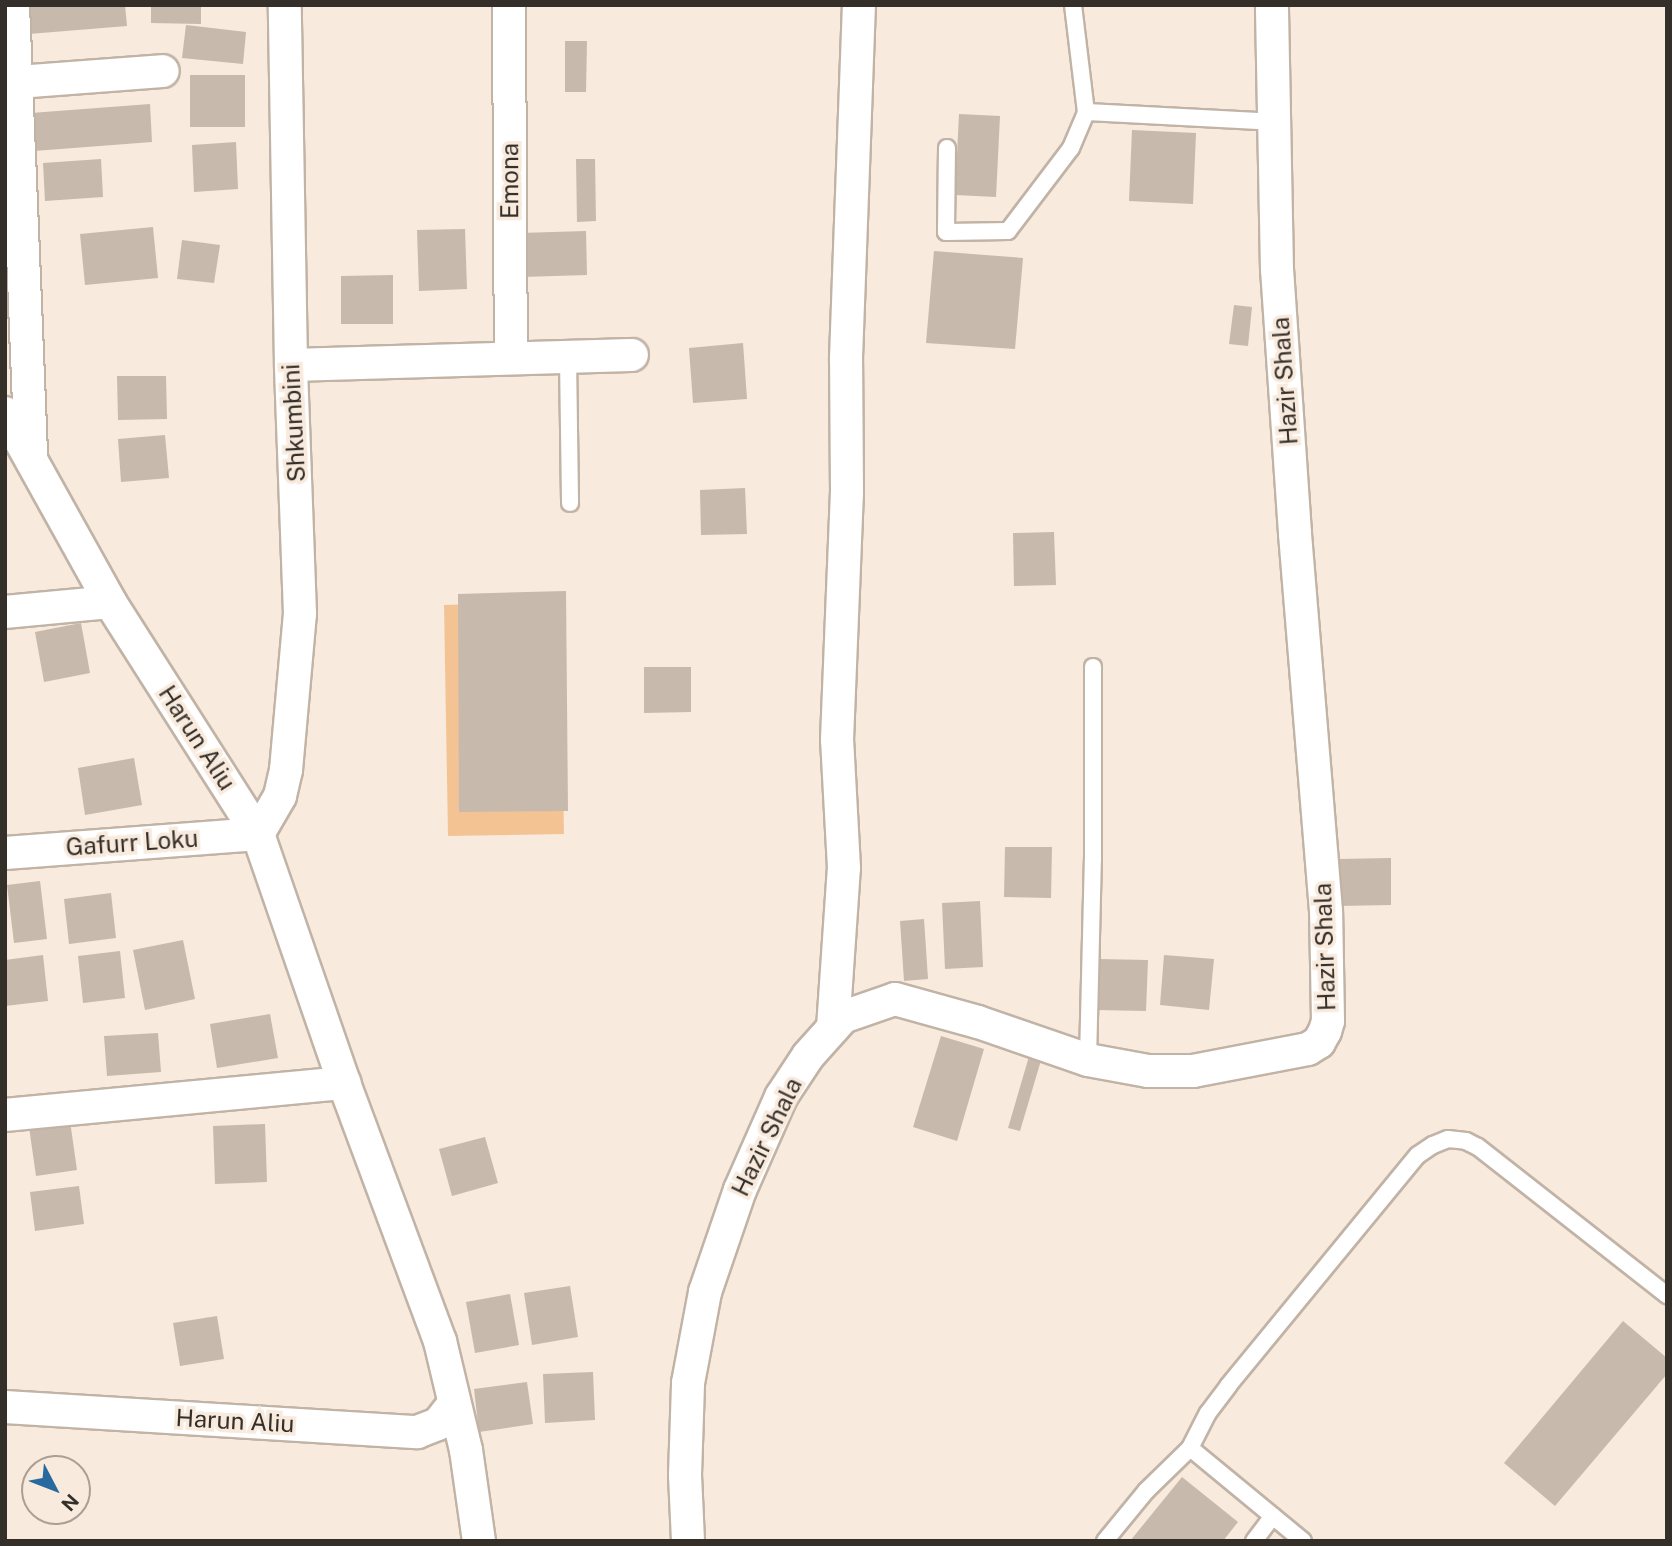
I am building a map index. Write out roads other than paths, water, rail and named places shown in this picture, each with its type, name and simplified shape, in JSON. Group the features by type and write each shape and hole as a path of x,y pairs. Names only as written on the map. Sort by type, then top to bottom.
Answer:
{"street":[{"path":"13,5 31,464"},
{"name":"Shkumbini","path":"258,834 280,796 286,770 300,614 291,365 285,5"},
{"name":"Emona","path":"509,5 511,358"},
{"path":"833,1028 844,868 838,740 848,493 846,358 859,5"},
{"name":"Hazir Shala","path":"688,1541 685,1475 688,1383 705,1292 740,1190 781,1097 808,1056 843,1017 895,999 978,1022 1088,1060 1148,1071 1193,1072 1308,1049 1319,1042 1328,1021 1326,911 1294,533 1278,270 1272,5"},
{"path":"17,82 163,71"},
{"path":"291,365 632,355"},
{"name":"Harun Aliu","path":"5,413 110,602 258,834 344,1083 440,1341 453,1405 466,1450 479,1541"},
{"path":"5,612 110,602"},
{"name":"Gafurr Loku","path":"5,853 258,834"},
{"path":"5,1115 344,1083"},
{"name":"Harun Aliu","path":"5,1407 417,1432 438,1424 453,1405"}],"lane":[{"path":"947,148 946,232 1007,231 1064,158 1086,112 1073,5"},
{"path":"1086,112 1274,121"},
{"path":"568,357 570,503"},
{"path":"1088,1060 1093,859 1093,667"},
{"path":"1105,1541 1146,1491 1191,1448 1208,1413 1227,1386 1418,1155 1448,1139 1466,1141 1478,1147 1667,1296"},
{"path":"1191,1448 1303,1541"},
{"path":"1254,1541 1273,1516"}]}
